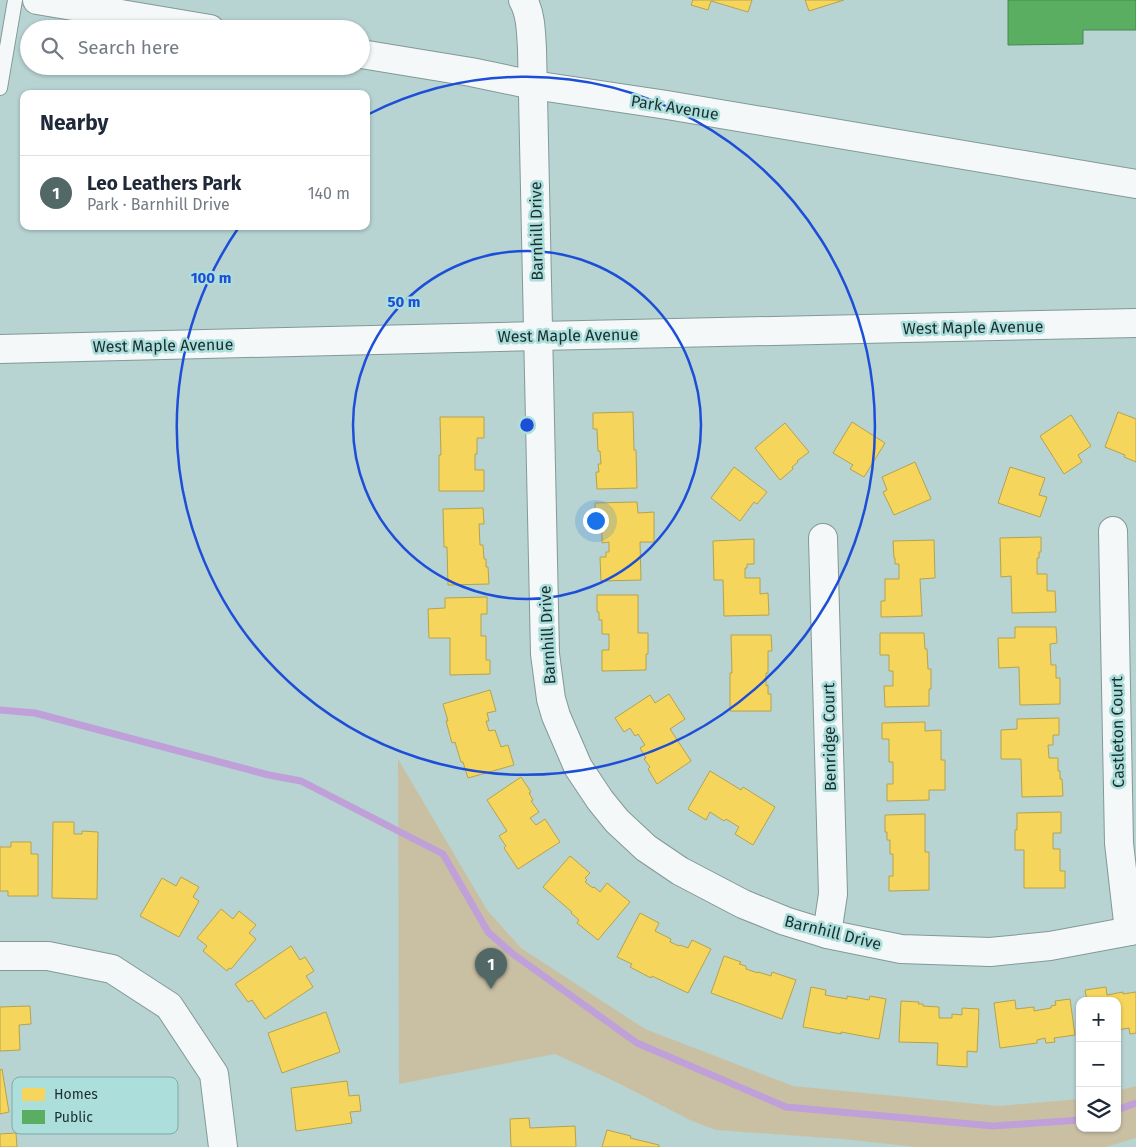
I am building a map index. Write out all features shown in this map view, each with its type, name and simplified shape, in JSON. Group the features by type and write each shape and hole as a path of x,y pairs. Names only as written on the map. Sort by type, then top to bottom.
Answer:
{"street":[{"path":"36,0 156,20"},
{"name":"Barnhill Drive","path":"523,0 531,27 533,85 545,654 556,716 578,767 617,821 646,848 680,871 743,904 785,921 827,934 901,949 990,952 1050,946 1133,931"},
{"name":"Park Avenue","path":"370,55 471,72 533,85 1136,184"},
{"name":"West Maple Avenue","path":"0,349 1136,323"},
{"name":"Castleton Court","path":"1113,532 1119,843 1133,931"},
{"name":"Benridge Court","path":"823,538 833,894 827,934"},
{"path":"0,956 48,956 112,970 169,1006 214,1074 223,1147"}],"lane":[{"path":"0,88 15,0"}],"shaded area":[{"path":"398,759 487,910 521,948 645,1029 793,1086 998,1106 1076,1099 1076,1132 1121,1132 1121,1090 1136,1086 1136,1138 1106,1147 916,1147 842,1139 716,1130 692,1121 614,1081 555,1054 399,1084"}],"building: Homes":[{"path":"693,0 752,0 748,12 711,1 708,10 691,5"},
{"path":"805,0 844,0 809,11"},
{"path":"633,412 637,488 597,489 596,472 599,472 598,464 601,464 600,451 598,451 597,429 593,429 593,413"},
{"path":"1118,412 1136,419 1136,462 1124,457 1125,455 1105,447"},
{"path":"1071,415 1091,446 1078,455 1082,462 1064,474 1040,436"},
{"path":"440,417 484,417 484,438 477,438 475,470 484,470 484,491 439,491 439,455 441,455"},
{"path":"852,422 885,443 864,477 850,469 853,465 833,453"},
{"path":"785,423 809,452 797,461 792,467 793,469 780,480 755,448"},
{"path":"915,462 931,499 894,515 883,492 887,490 882,477"},
{"path":"734,467 767,492 757,504 754,502 740,521 711,498"},
{"path":"1010,467 1045,478 1039,495 1047,497 1040,517 998,503"},
{"path":"637,502 638,513 654,512 654,542 640,542 641,580 601,581 600,557 606,557 606,552 609,552 609,542 602,543 602,520 595,520 595,503"},
{"path":"483,508 484,524 479,524 480,545 483,545 484,559 486,559 486,567 488,567 489,584 448,585 443,509"},
{"path":"1041,537 1041,552 1039,552 1039,558 1037,558 1037,574 1047,574 1047,591 1055,591 1056,612 1012,613 1011,576 1001,577 1000,538"},
{"path":"754,539 754,564 747,564 745,578 760,578 760,594 768,593 769,615 724,616 723,580 714,580 713,541"},
{"path":"934,540 935,578 920,579 922,616 881,617 881,601 885,601 885,579 899,579 899,564 895,564 893,541"},
{"path":"597,595 638,595 638,633 648,633 646,670 602,671 602,650 609,650 609,634 602,634 602,620 599,620 599,612 597,612"},
{"path":"487,597 487,614 481,614 481,636 486,636 486,660 490,660 490,674 450,675 450,638 429,638 428,609 445,608 445,598"},
{"path":"1015,627 1056,627 1057,643 1050,644 1051,665 1056,665 1056,678 1060,678 1060,704 1020,705 1019,667 999,668 998,638 1015,638"},
{"path":"880,633 924,633 928,669 931,669 929,706 885,707 884,686 893,686 893,671 889,671 889,655 880,655"},
{"path":"731,635 771,635 772,651 768,651 766,686 768,685 768,694 771,694 771,711 730,711"},
{"path":"490,690 496,711 487,713 489,721 486,721 489,731 495,730 501,747 508,745 514,765 468,778 455,742 452,743 443,704"},
{"path":"669,694 685,719 670,729 691,761 657,784 648,769 650,767 644,759 646,758 640,748 645,745 638,734 635,736 630,728 624,732 615,718 650,695 655,703"},
{"path":"1059,718 1059,735 1053,735 1053,745 1048,745 1049,758 1058,758 1058,771 1060,771 1060,779 1062,779 1063,796 1022,797 1021,759 1001,759 1001,730 1017,729 1017,719"},
{"path":"925,722 925,731 941,730 941,760 945,760 945,790 929,790 929,800 887,801 887,784 893,784 893,762 889,762 889,739 882,739 882,723"},
{"path":"710,771 741,790 743,787 775,807 753,845 735,834 739,827 726,819 724,821 710,812 706,820 688,809"},
{"path":"521,777 531,792 529,793 533,800 531,801 539,812 530,818 536,825 545,819 560,842 518,869 504,848 506,846 499,836 507,831 487,800"},
{"path":"1061,812 1061,833 1053,833 1053,849 1060,849 1060,871 1065,871 1065,888 1024,888 1024,850 1015,850 1017,813"},
{"path":"925,814 925,852 929,852 929,890 889,891 889,876 893,876 893,854 890,854 890,840 887,840 887,832 885,832 885,815"},
{"path":"53,822 74,822 74,834 82,834 82,831 98,832 97,899 52,898"},
{"path":"11,842 31,842 31,854 38,854 38,896 8,896 8,891 0,891 0,847 11,847"},
{"path":"570,856 590,873 585,878 587,880 585,882 600,892 607,883 630,902 598,940 577,923 579,920 572,912 543,887"},
{"path":"181,877 199,887 193,897 199,901 179,937 140,916 162,878 176,886"},
{"path":"221,909 233,919 239,911 256,925 249,933 256,939 231,969 229,968 227,971 203,951 207,946 197,938"},
{"path":"640,913 659,923 655,931 671,939 670,942 688,948 692,940 711,949 688,993 652,976 651,978 630,967 632,964 617,957"},
{"path":"291,946 300,960 305,957 314,971 306,976 313,987 265,1019 252,1000 248,1002 235,984"},
{"path":"724,956 741,962 739,964 746,966 746,969 758,973 771,976 772,972 796,980 782,1019 711,993"},
{"path":"811,987 826,990 825,995 847,999 847,996 869,1000 870,996 886,999 879,1039 803,1027"},
{"path":"1106,987 1107,995 1136,992 1136,1033 1130,1034 1129,1028 1121,1029 1121,997 1086,997 1085,990"},
{"path":"1070,999 1075,1035 1054,1038 1055,1042 1046,1043 1045,1038 1037,1040 1037,1043 1000,1048 994,1003 1015,1000 1016,1009 1034,1007 1034,1011 1051,1008 1051,1006 1056,1005 1055,1001"},
{"path":"901,1001 919,1002 918,1004 923,1004 923,1006 939,1007 939,1018 952,1018 952,1014 962,1015 962,1008 979,1009 977,1052 967,1051 967,1067 937,1065 938,1043 899,1042"},
{"path":"30,1006 31,1024 19,1025 20,1050 0,1051 0,1007"},
{"path":"326,1012 340,1052 282,1073 268,1033"},
{"path":"2,1069 9,1112 0,1114 0,1070"},
{"path":"347,1081 349,1096 359,1095 361,1111 350,1112 352,1123 296,1131 291,1088"},
{"path":"529,1118 530,1128 575,1126 576,1147 511,1147 510,1119"},
{"path":"607,1130 659,1145 659,1147 602,1147"},
{"path":"0,1134 16,1134 17,1147 0,1147"}],"building: Public":[{"path":"1008,0 1136,0 1136,30 1083,30 1083,44 1008,45"}],"waterway":[{"path":"0,710 35,713 269,775 301,781 443,854 488,932 513,954 637,1043 786,1107 993,1126 1076,1120"},
{"path":"1121,1109 1136,1103"}],"place":[{"name":"Leo Leathers Park","path":"491,989"}]}
